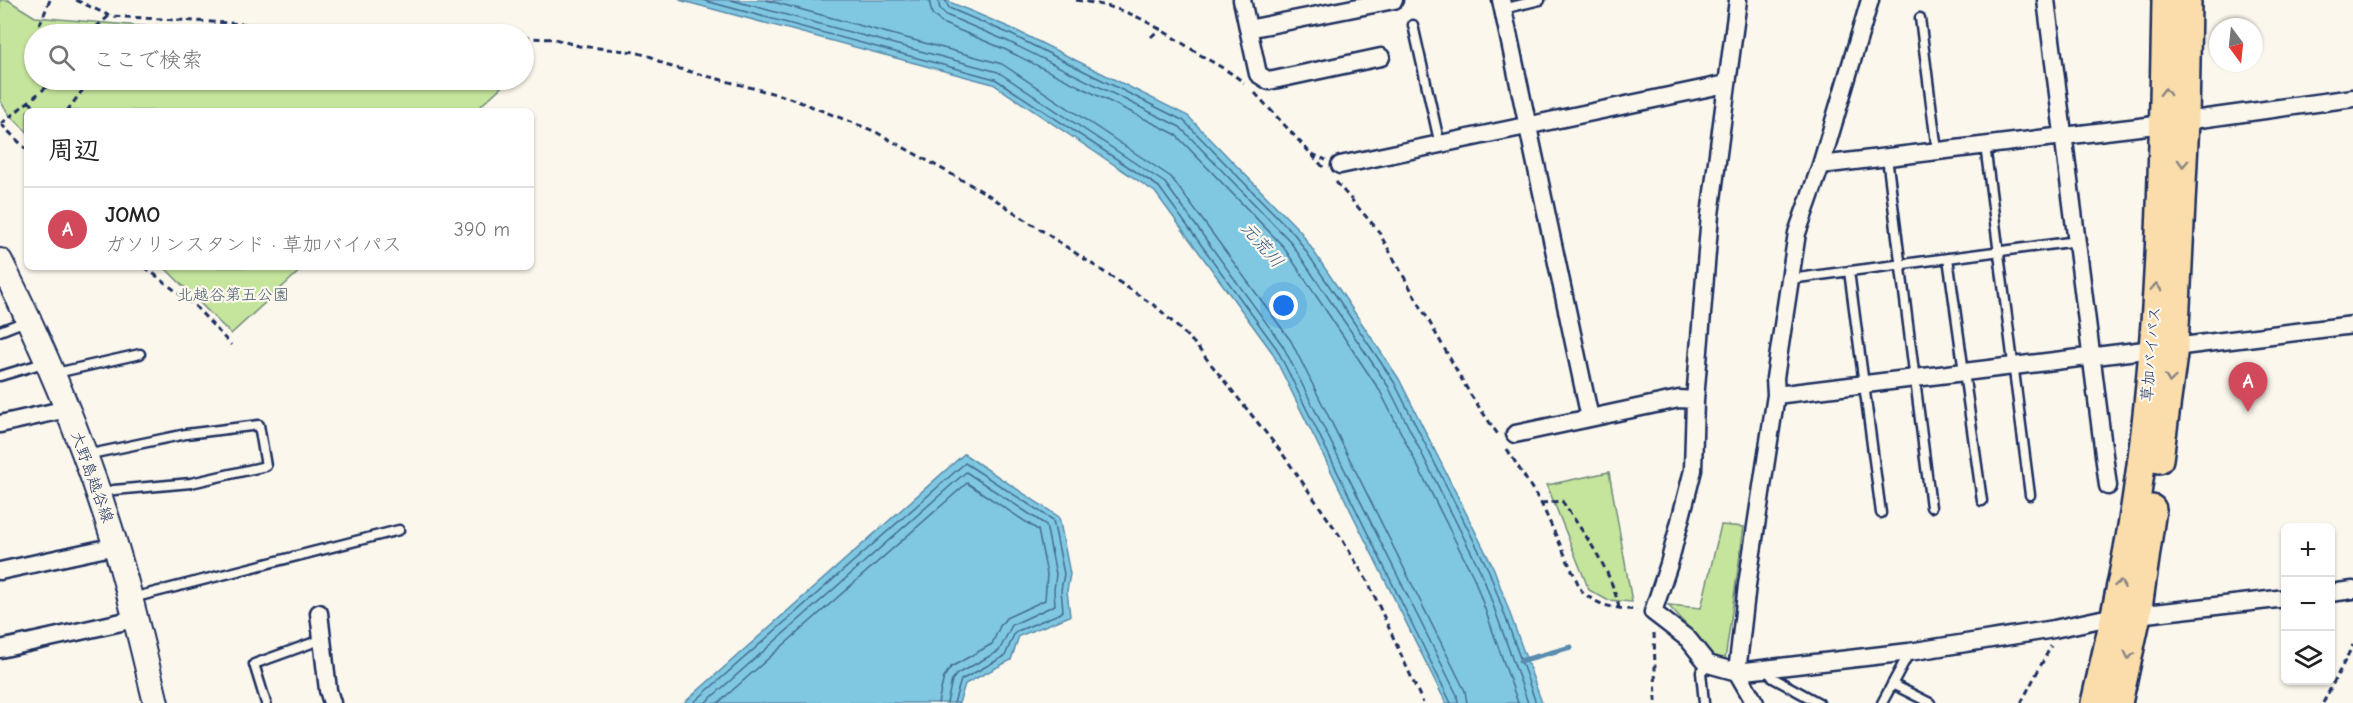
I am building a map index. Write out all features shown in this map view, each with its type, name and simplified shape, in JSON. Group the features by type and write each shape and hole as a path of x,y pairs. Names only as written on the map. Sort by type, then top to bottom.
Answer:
{"highway":[{"name":"草加バイパス","path":"2166,0 2175,123"},
{"name":"草加バイパス","path":"2118,703 2137,494 2164,348 2175,123 2187,0"},
{"name":"草加バイパス","path":"2095,703 2126,616"}],"main road":[{"name":"大野島越谷線","path":"0,262 50,368 99,493 116,546 156,703"}],"street":[{"path":"1242,0 1258,74 1269,81 1381,57"},
{"path":"1248,29 1394,0"},
{"path":"1738,0 1710,215 1695,400 1693,470 1669,564 1653,612 1688,639 1708,664 1737,672 1909,652 2126,616 2281,599"},
{"path":"1755,703 1737,672 1747,585 1776,395 1776,378 1797,233 1821,165 1870,0"},
{"path":"2046,0 2108,486"},
{"path":"1502,4 1590,418"},
{"path":"1340,165 1726,84"},
{"path":"1821,165 2175,123 2353,98"},
{"path":"1776,395 2353,325"},
{"path":"1515,434 1679,399 1695,400"},
{"path":"0,424 67,409"},
{"path":"0,571 116,546"},
{"path":"2335,592 2353,590"},
{"path":"0,649 133,609"},
{"path":"319,613 328,690 332,703"}],"lane":[{"path":"1502,4 1540,0"},
{"path":"1920,18 1937,151"},
{"path":"1413,26 1441,145"},
{"path":"1985,146 2030,495"},
{"path":"1887,157 1931,507"},
{"path":"1790,279 2078,241"},
{"path":"1948,258 1982,501"},
{"path":"1849,271 1881,513"},
{"path":"0,331 28,320"},
{"path":"0,376 140,354"},
{"path":"85,455 186,434 258,425 266,466 191,483 99,493"},
{"path":"133,609 399,530"},
{"path":"266,703 254,664 323,639"},
{"path":"1882,703 1909,652"},
{"path":"1704,703 1701,672 1708,664"},
{"path":"1765,668 1773,678 1819,703"},
{"path":"1892,684 1930,703"}],"path":[{"path":"40,24 50,0"},
{"path":"76,0 110,16 245,24"},
{"path":"1076,0 1106,4 1128,11 1161,28 1230,71 1248,86 1330,174 1377,229 1470,394 1541,503 1581,590 1591,600 1619,608 1653,612 1656,703"},
{"path":"100,24 110,16"},
{"path":"1150,37 1161,28"},
{"path":"534,38 555,39 579,46 635,52 665,64 787,97 874,131 987,194 1158,308 1194,343 1282,453 1340,536 1369,584 1423,703"},
{"path":"24,147 1,123 43,90"},
{"path":"70,108 83,90"},
{"path":"29,102 37,108"},
{"path":"149,270 196,307 231,345"},
{"path":"1541,503 1562,501 1593,547 1616,592 1619,608"},
{"path":"2021,703 2050,648 2054,629"},
{"path":"2323,703 2353,645"}],"green space":[{"path":"0,0 8,0 35,17 117,24 24,24 24,90 498,90 478,108 24,108 24,129 0,101"},
{"name":"北越谷第五公園","path":"167,270 301,270 231,334"},
{"path":"1609,472 1632,602 1607,600 1589,590 1547,485"},
{"path":"1721,525 1744,527 1725,660 1715,657 1668,605 1701,608"}],"water":[{"name":"元荒川","path":"679,0 945,0 1013,29 1188,116 1300,231 1399,379 1494,569 1542,703 1446,703 1272,352 1155,192 993,84"},
{"path":"964,454 1059,517 1070,574 1067,591 1070,616 1019,636 1011,660 965,684 959,703 684,703"}],"waterway":[{"path":"1520,661 1571,647"}],"place":[{"name":"JOMO","path":"2248,412"}]}
